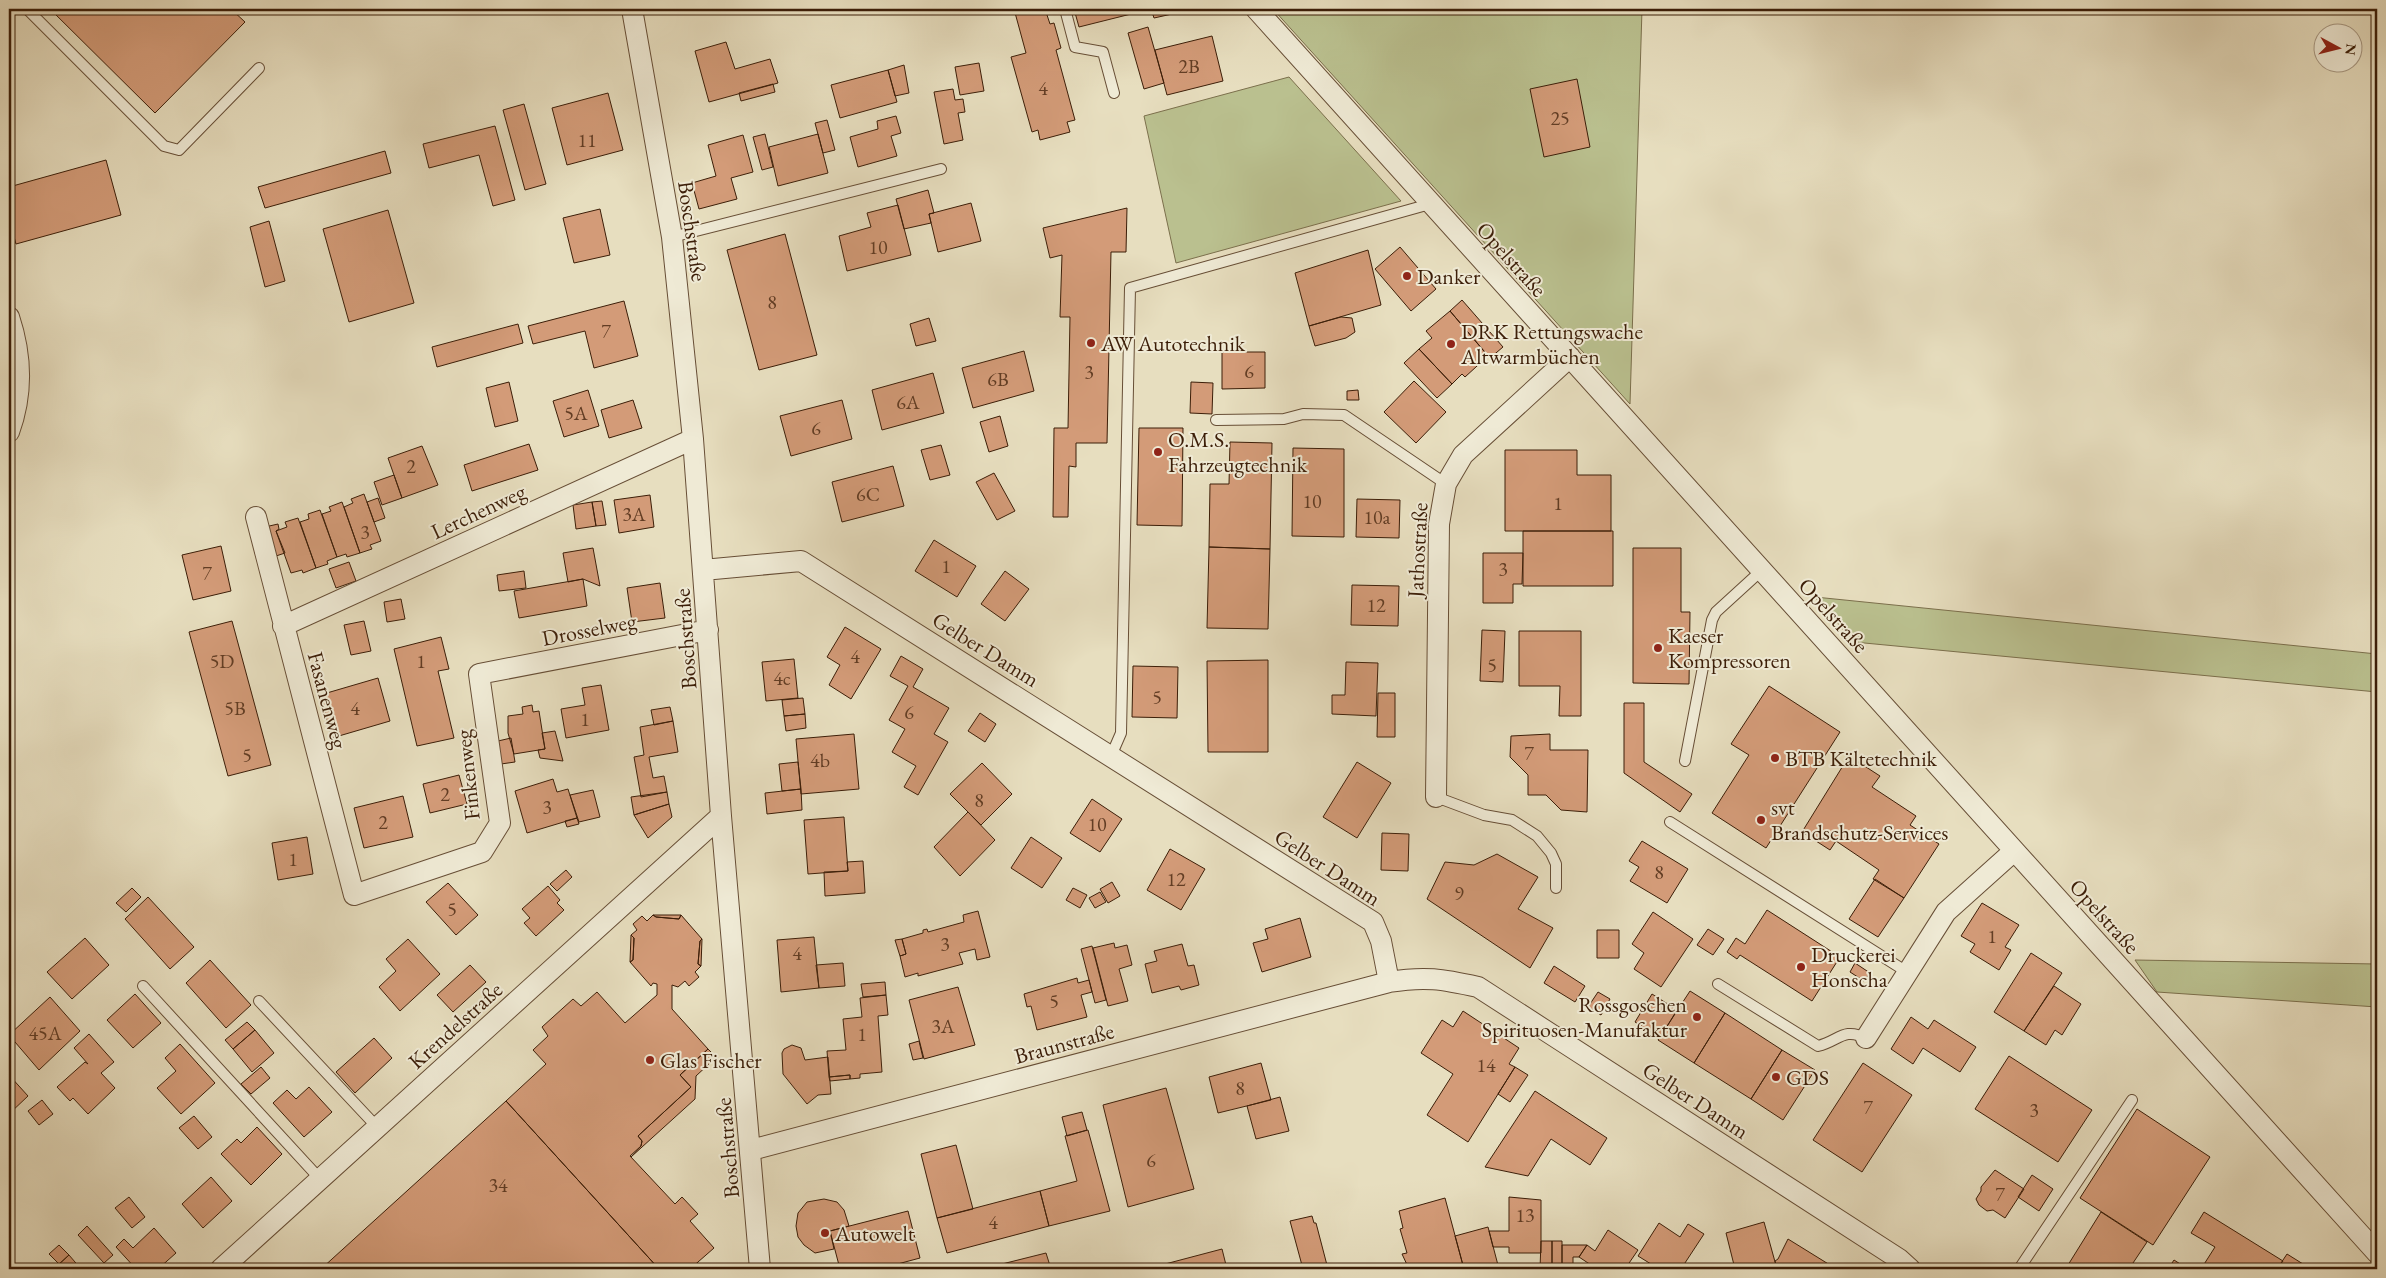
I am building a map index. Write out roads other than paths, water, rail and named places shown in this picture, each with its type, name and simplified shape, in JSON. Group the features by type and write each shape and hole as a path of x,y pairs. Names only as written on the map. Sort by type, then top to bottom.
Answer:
{"street":[{"name":"Boschstraße","path":"632,9 672,238 693,439 760,1269"},
{"name":"Opelstraße","path":"1256,9 2377,1253"},
{"path":"9,317 19,359 20,382 17,405 9,432"},
{"name":"Jathostraße","path":"1436,797 1439,524 1446,484 1463,455 1570,357"},
{"name":"Lerchenweg","path":"284,626 693,439"},
{"name":"Fasanenweg","path":"256,517 354,895"},
{"name":"Gelber Damm","path":"704,570 801,561 1373,922 1381,941 1389,982 1419,977 1440,978 1478,987 1899,1259 1910,1269"},
{"name":"Drosselweg","path":"479,674 708,630"},
{"name":"Finkenweg","path":"354,895 482,852 500,823 479,674"},
{"name":"Krendelstraße","path":"221,1269 722,816"},
{"path":"1866,1038 1946,912 2014,851"},
{"name":"Braunstraße","path":"751,1150 1389,982"}],"lane":[{"path":"27,9 164,146 171,148 179,150 260,68"},
{"path":"1065,9 1075,47 1103,52 1114,93"},
{"path":"672,238 941,169"},
{"path":"1111,756 1121,734 1130,288 1430,204"},
{"path":"1216,420 1284,419 1303,414 1344,415 1446,484"},
{"path":"1685,761 1712,620 1716,612 1762,570"},
{"path":"1436,797 1484,815 1512,820 1537,836 1551,853 1556,864 1556,888"},
{"path":"1670,822 1907,972"},
{"path":"1718,984 1818,1046 1828,1044 1845,1034 1856,1033 1866,1038"},
{"path":"143,986 320,1179"},
{"path":"259,1001 377,1127"},
{"path":"2019,1269 2132,1100"}],"place":[{"name":"Danker","path":"1407,276"},
{"name":"AW Autotechnik","path":"1091,343"},
{"name":"DRK Rettungswache Altwarmbüchen","path":"1451,344"},
{"name":"O.M.S. Fahrzeugtechnik","path":"1158,452"},
{"name":"Kaeser Kompressoren","path":"1658,648"},
{"name":"BTB Kältetechnik","path":"1775,758"},
{"name":"svt Brandschutz-Services","path":"1761,820"},
{"name":"Druckerei Honscha","path":"1801,967"},
{"name":"Rossgoschen Spirituosen-Manufaktur","path":"1697,1017"},
{"name":"Glas Fischer","path":"650,1060"},
{"name":"GDS","path":"1776,1077"},
{"name":"Autowelt","path":"825,1233"}]}
